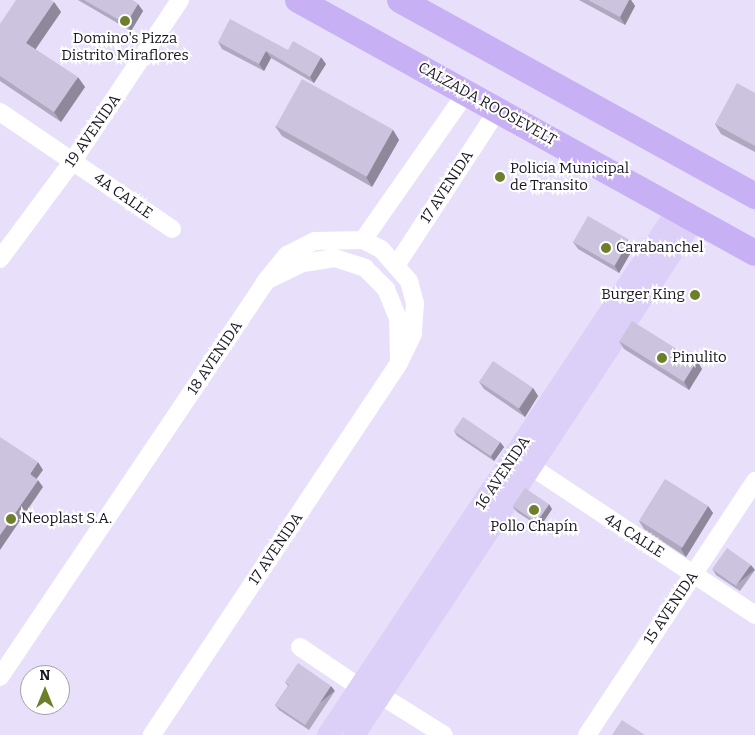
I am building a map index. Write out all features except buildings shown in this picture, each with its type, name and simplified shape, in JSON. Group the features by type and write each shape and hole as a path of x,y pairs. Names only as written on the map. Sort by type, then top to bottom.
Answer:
{"highway":[{"name":"CALZADA ROOSEVELT","path":"298,0 755,253"},
{"path":"400,0 755,196"}],"main road":[{"name":"16 AVENIDA","path":"328,735 359,688 522,461 686,214"},
{"name":"16 AVENIDA","path":"354,735 522,461"}],"street":[{"name":"19 AVENIDA","path":"0,259 72,162 180,0"},
{"path":"363,240 466,93"},
{"name":"17 AVENIDA","path":"397,264 497,111"},
{"name":"4A CALLE","path":"0,112 172,229"},
{"name":"17 AVENIDA","path":"152,735 399,363 413,334 415,303 409,281 397,264 381,250 363,240"},
{"name":"18 AVENIDA","path":"0,677 265,282 287,255 315,241 363,240"},
{"path":"265,282 303,263 335,258 365,268 386,289 398,318 399,363"},
{"name":"4A CALLE","path":"522,461 755,615"},
{"name":"15 AVENIDA","path":"587,735 755,481"},
{"path":"300,648 359,688"},
{"path":"380,695 444,735"}],"place":[{"name":"Domino's Pizza Distrito Miraflores","path":"125,21"},
{"name":"Policia Municipal de Transito","path":"500,177"},
{"name":"Carabanchel","path":"606,248"},
{"name":"Burger King","path":"695,295"},
{"name":"Pinulito","path":"662,358"},
{"name":"Pollo Chapín","path":"534,510"},
{"name":"Neoplast S.A.","path":"11,519"}]}
